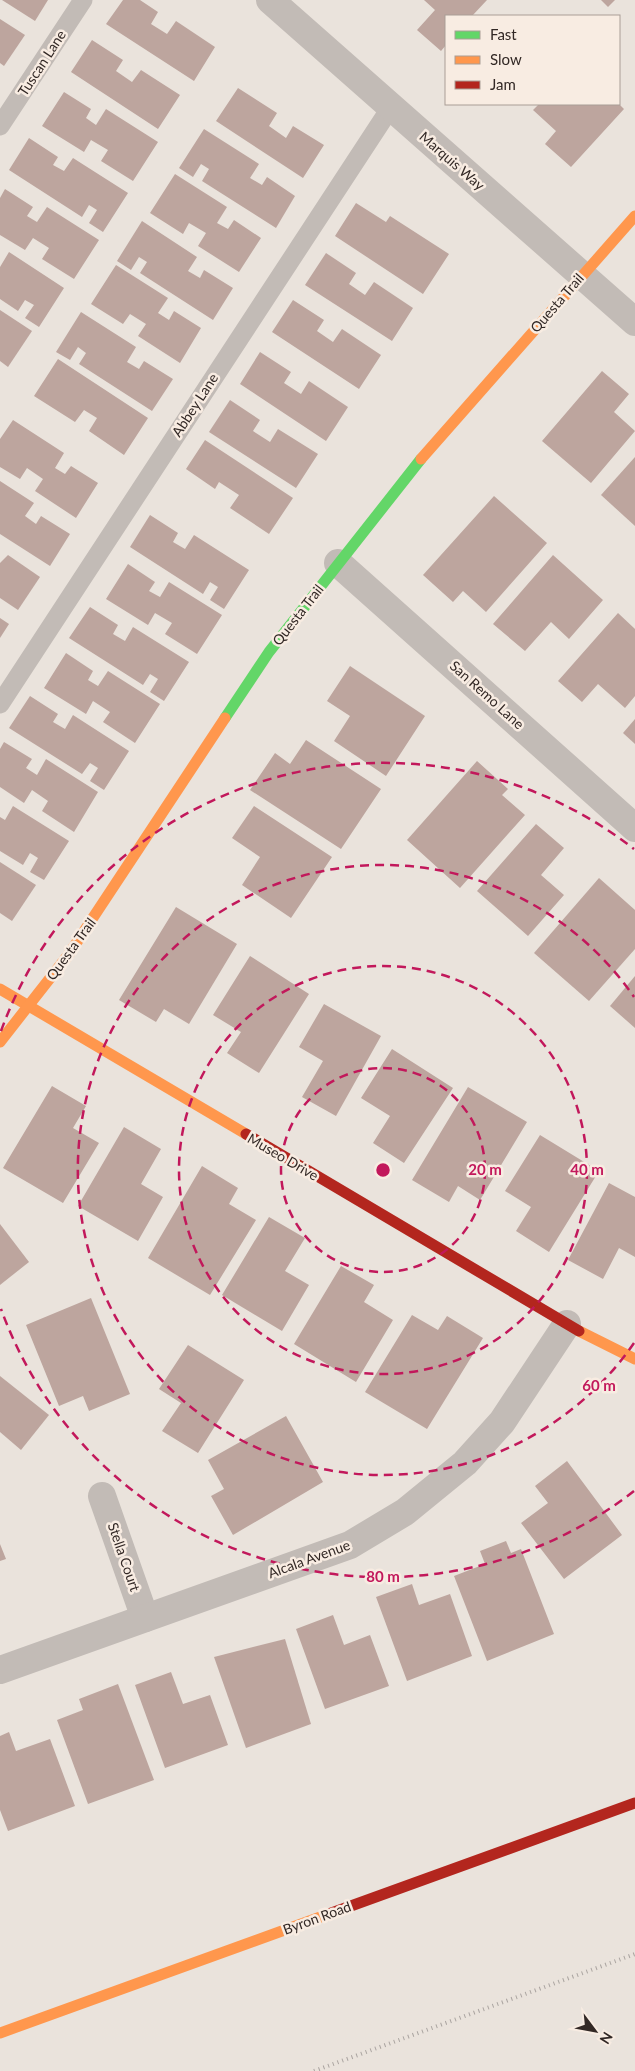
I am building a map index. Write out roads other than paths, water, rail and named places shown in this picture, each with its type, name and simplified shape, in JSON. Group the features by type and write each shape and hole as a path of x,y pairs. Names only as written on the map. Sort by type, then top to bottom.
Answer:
{"street":[{"name":"Marquis Way","path":"270,0 635,322"},
{"name":"Questa Trail","path":"0,1042 69,954 269,652 410,471 635,216"},
{"name":"San Remo Lane","path":"338,563 635,828"},
{"name":"Museo Drive","path":"0,989 612,1350 635,1359"},
{"name":"Alcala Avenue","path":"0,1670 350,1545 406,1512 465,1463 502,1422 568,1324"},
{"name":"Stella Court","path":"102,1496 145,1618"},
{"name":"Byron Road","path":"0,2033 635,1803"}],"lane":[{"name":"Tuscan Lane","path":"0,126 84,0"},
{"name":"Abbey Lane","path":"0,704 391,107"}],"railway":[{"path":"314,2071 635,1954"}]}
